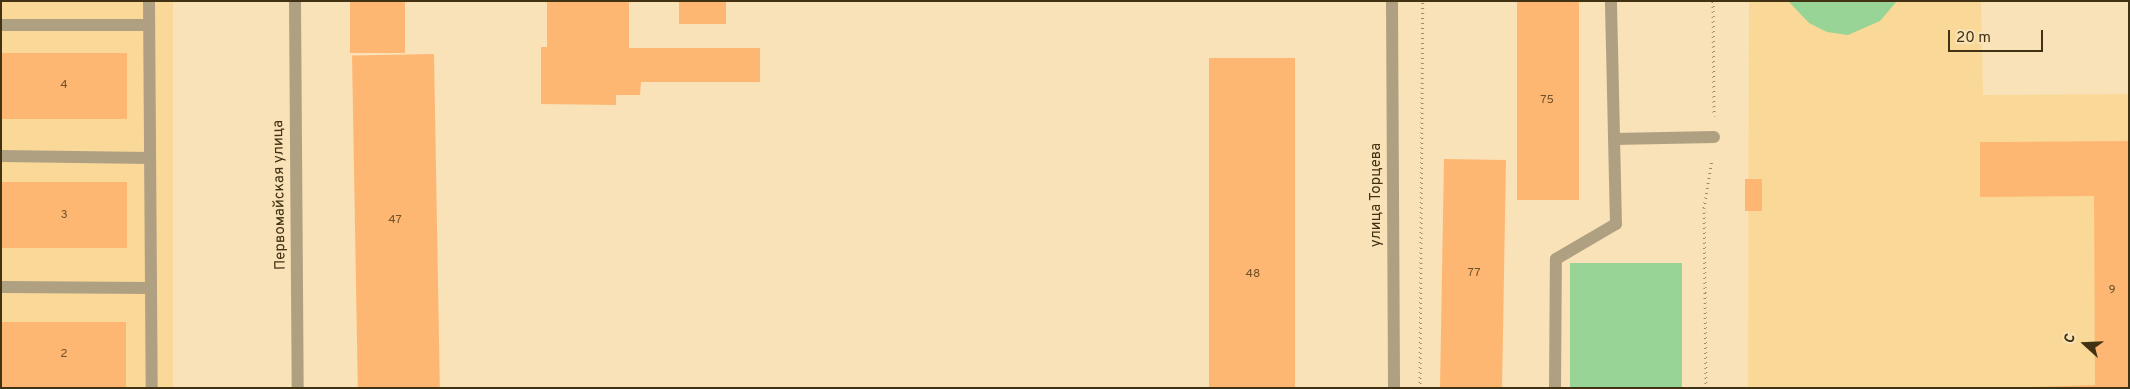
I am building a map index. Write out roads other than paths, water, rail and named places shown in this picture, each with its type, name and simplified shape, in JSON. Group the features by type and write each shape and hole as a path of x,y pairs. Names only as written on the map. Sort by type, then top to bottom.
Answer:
{"street":[{"path":"148,1 152,388"},
{"name":"Первомайская улица","path":"295,1 298,388"},
{"name":"улица Торцева","path":"1392,1 1394,388"},
{"path":"1555,388 1556,259 1616,224 1611,1"},
{"path":"1,25 149,25"},
{"path":"1614,139 1714,137"},
{"path":"1,156 150,158"},
{"path":"1,288 151,288"}]}
